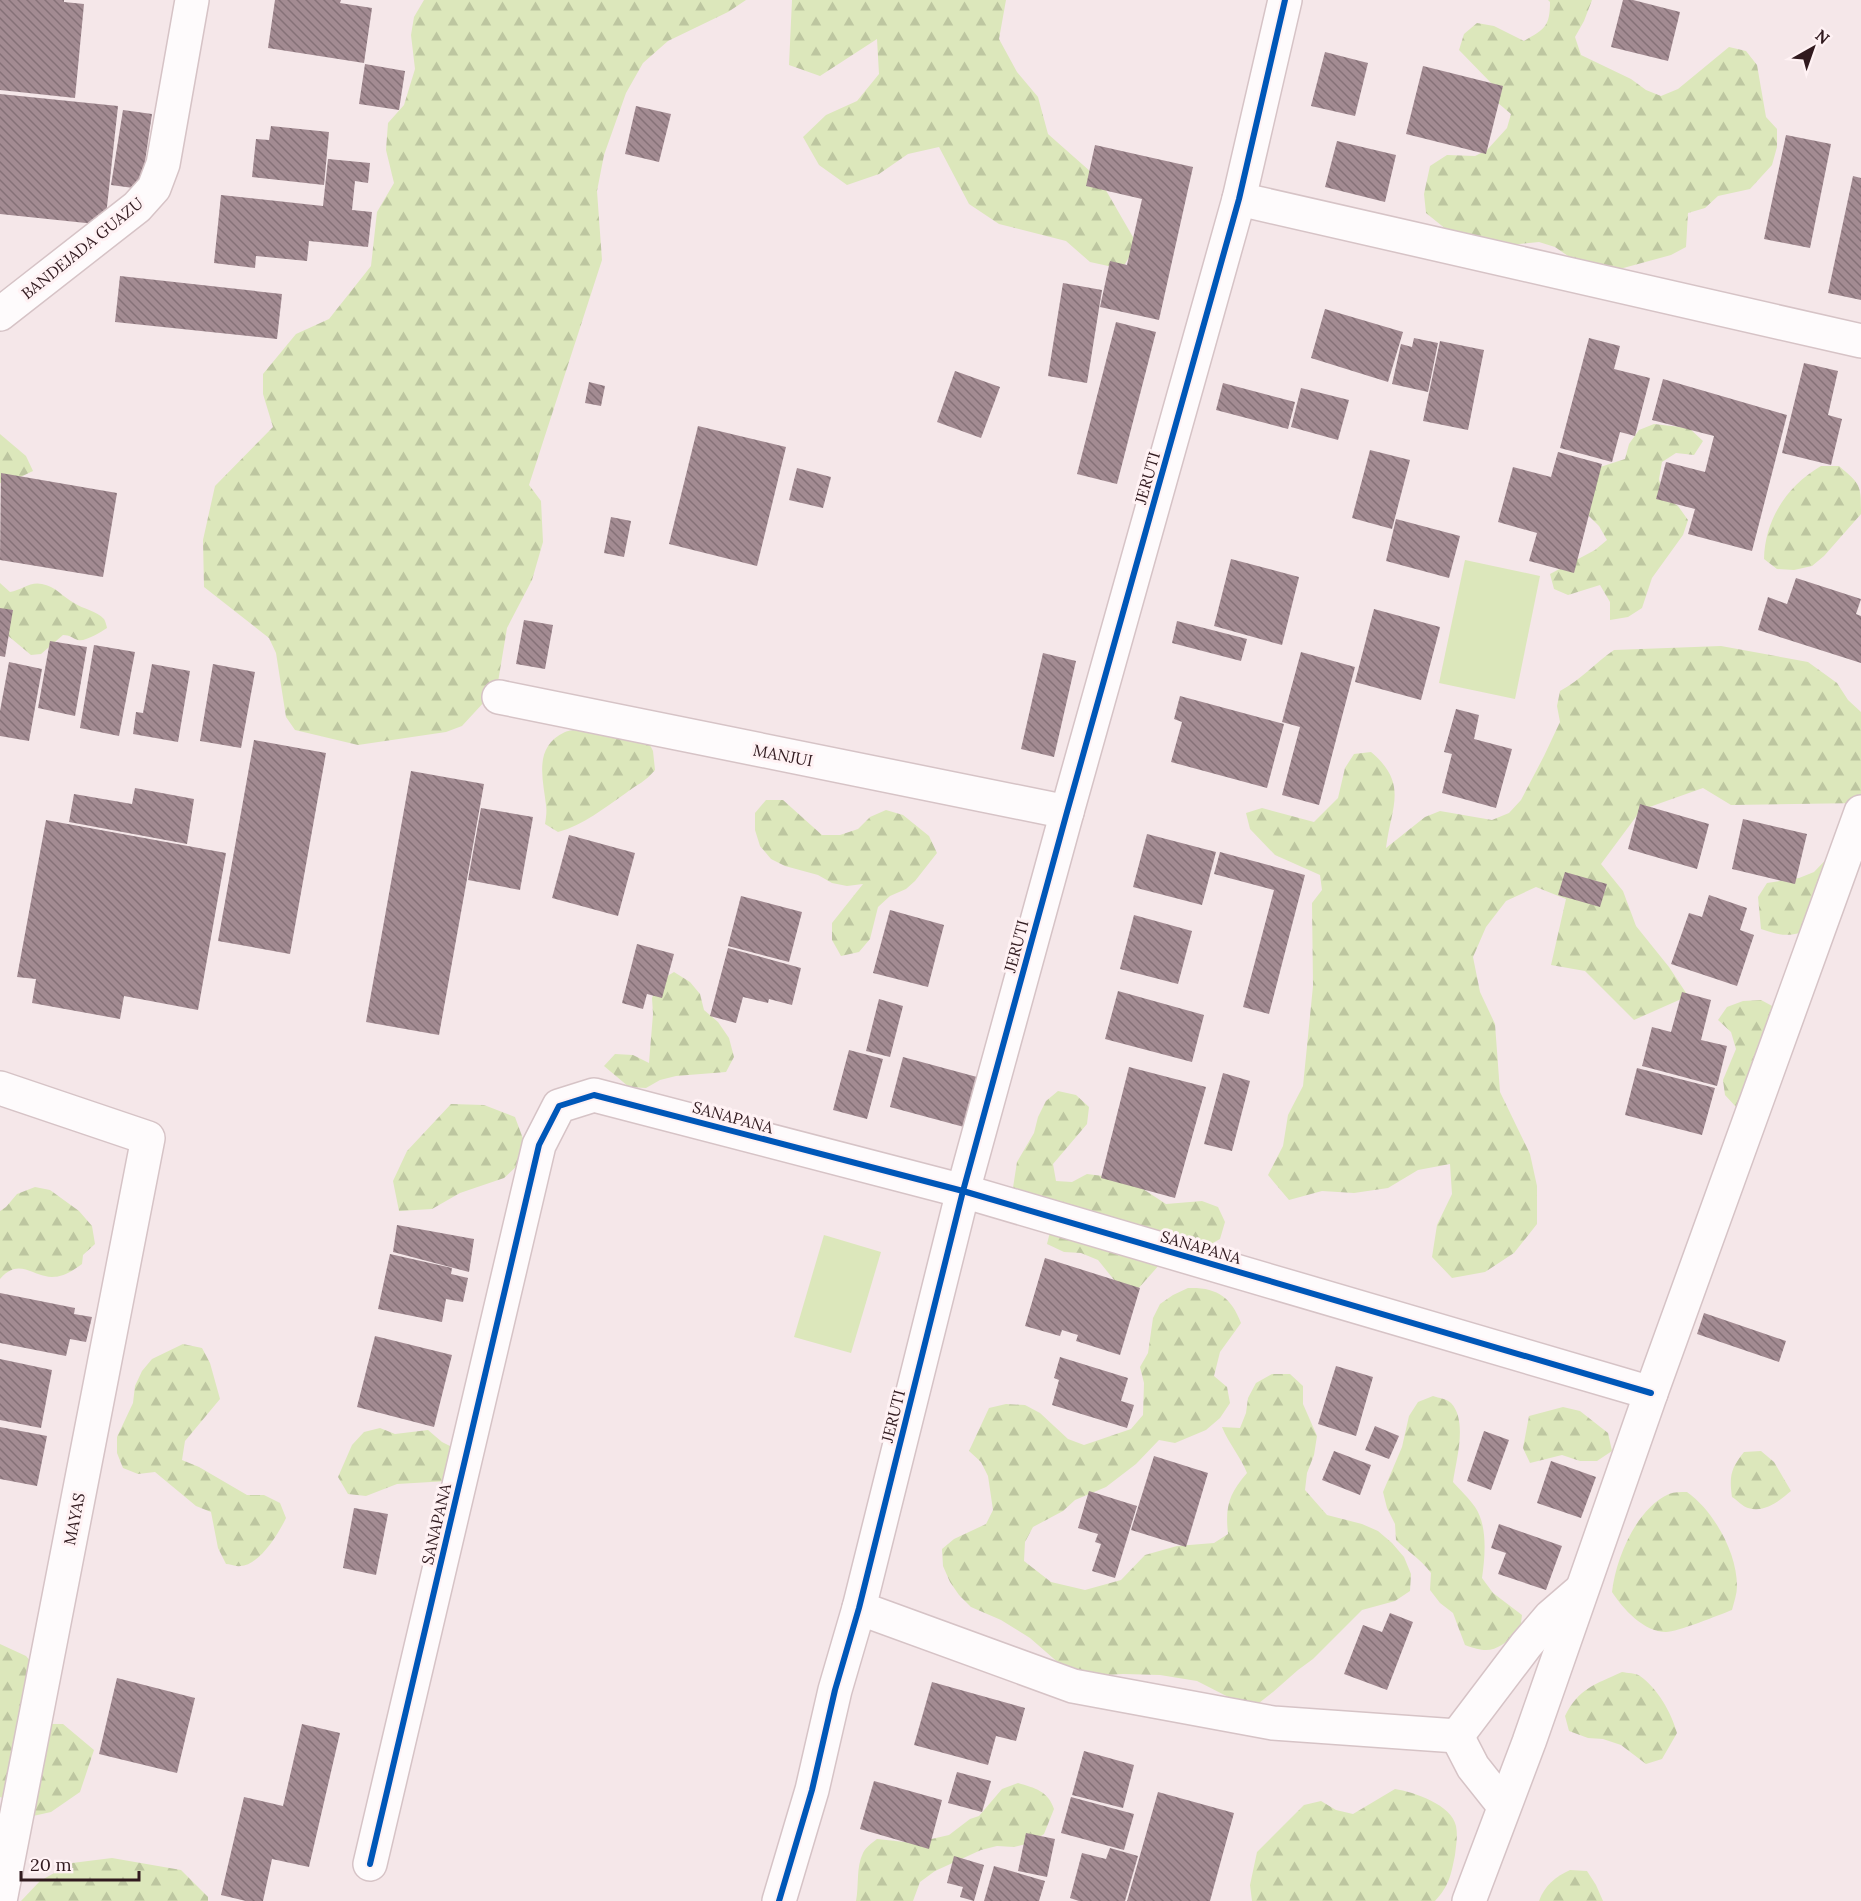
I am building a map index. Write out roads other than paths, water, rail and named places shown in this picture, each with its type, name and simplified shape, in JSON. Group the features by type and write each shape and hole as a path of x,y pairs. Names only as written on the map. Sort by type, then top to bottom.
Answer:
{"street":[{"name":"BANDEJADA GUAZU","path":"0,314 137,207 154,188 163,164 192,0"},
{"name":"JERUTI","path":"779,1901 812,1790 835,1690 859,1608 963,1191 1239,199 1285,0"},
{"path":"1239,199 1861,341"},
{"name":"MANJUI","path":"499,698 1067,812"},
{"path":"1468,1901 1861,812"},
{"name":"MAYAS","path":"0,1088 148,1138 1,1893"},
{"name":"SANAPANA","path":"370,1864 539,1145 560,1106 594,1095 963,1191 1651,1393"},
{"path":"1457,1736 1526,1645 1550,1617 1582,1589"},
{"path":"859,1608 1073,1686 1273,1723 1457,1736"},
{"path":"1457,1736 1473,1767 1504,1806"}]}
